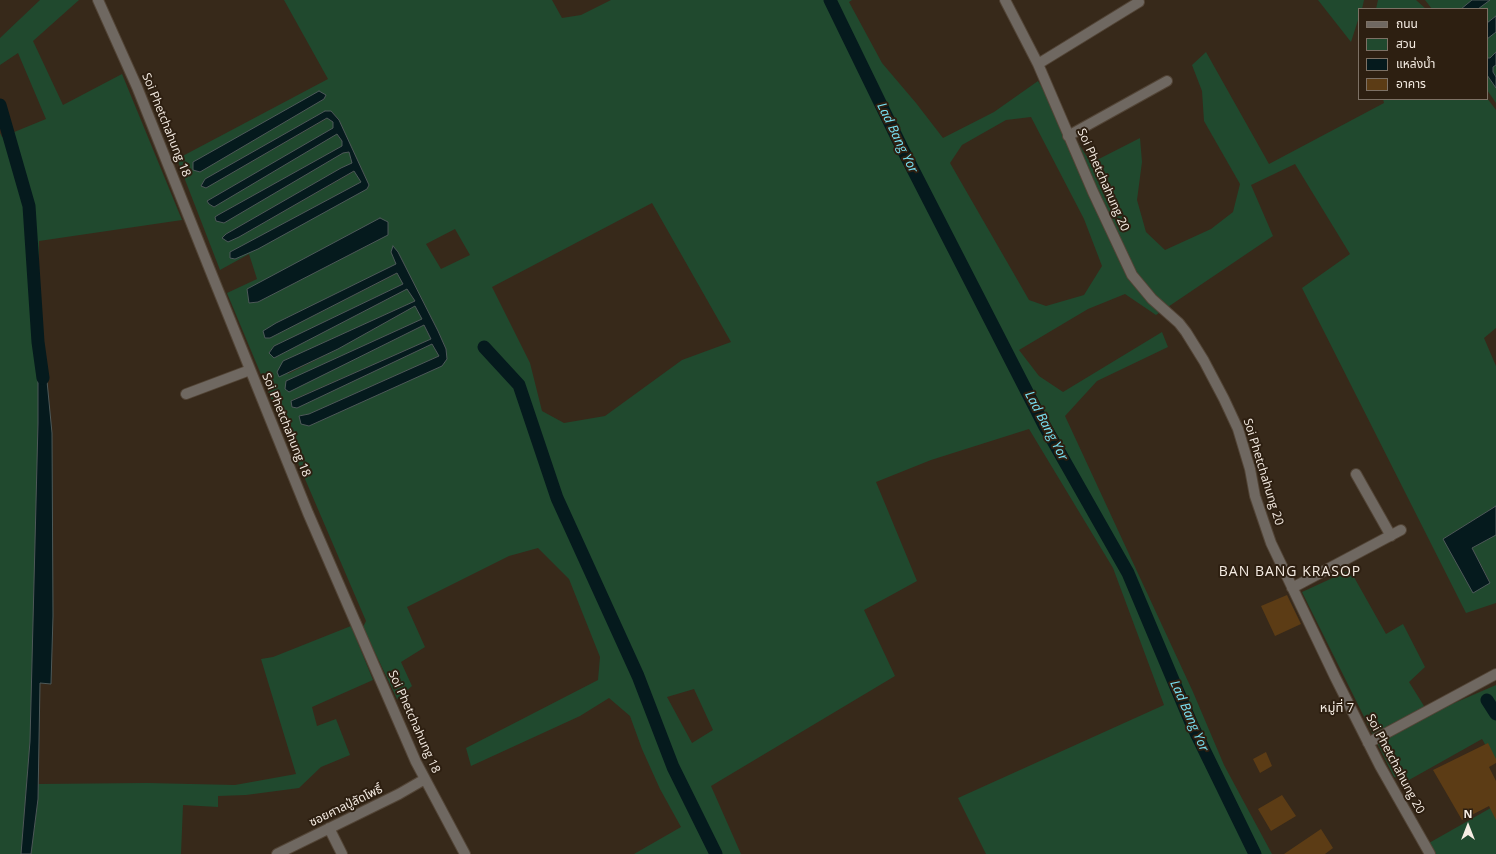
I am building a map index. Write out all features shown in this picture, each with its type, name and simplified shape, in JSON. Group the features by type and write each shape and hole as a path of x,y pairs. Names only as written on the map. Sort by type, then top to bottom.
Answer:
{"street":[{"name":"Soi Phetchahung 18","path":"98,0 137,86 308,513 416,762 464,854"},
{"name":"Soi Phetchahung 20","path":"1005,0 1038,64 1068,136 1132,275 1152,299 1179,322 1204,361 1224,400 1238,429 1250,469 1255,496 1271,543 1368,743 1430,854"},
{"path":"1038,64 1139,2"},
{"path":"1068,136 1167,81"},
{"path":"186,394 250,370"},
{"path":"1356,474 1391,536"},
{"path":"1292,588 1402,530"},
{"path":"1368,743 1496,674"},
{"name":"ซอยศาลปู่ลัดโพธิ์","path":"277,854 399,794 425,779"},
{"path":"329,828 342,854"}],"green space":[{"path":"40,0 79,0 33,41 63,105 122,74 182,220 39,241 38,423 30,741 21,854 0,854 0,133 2,137 46,119 18,53 0,65 0,38"},
{"path":"284,0 552,0 562,18 581,15 611,0 852,0 849,2 882,63 943,138 994,112 1038,81 1091,163 1140,138 1142,162 1137,200 1146,232 1165,250 1211,229 1233,212 1240,184 1204,121 1202,91 1192,65 1206,52 1269,164 1384,103 1383,100 1488,99 1496,110 1496,328 1484,338 1496,366 1496,506 1443,539 1490,582 1472,548 1496,535 1496,603 1466,613 1302,288 1350,254 1295,164 1251,185 1273,236 1156,315 1125,294 1088,309 1019,350 1039,376 1063,392 1162,332 1168,347 1097,381 1065,416 1193,692 1224,765 1272,854 986,854 958,798 1164,705 1113,568 1029,429 931,460 876,482 917,581 864,610 895,676 711,786 741,854 634,854 681,827 660,789 642,749 630,716 609,698 580,716 471,766 466,748 598,680 600,657 569,579 538,548 509,556 407,607 425,647 401,662 412,686 397,699 363,627 366,621 227,293 257,279 249,254 220,270 177,159 328,79","holes":["326,95 324,99 200,172 193,170","325,111 331,111 339,120 369,185 367,189 230,258 231,252 361,182 355,171 239,237 222,238 226,234 341,168 353,163 349,152 343,153 224,223 216,221 215,217 342,146 342,141 337,134 214,207 207,201 334,128 333,122 328,118 206,188 201,186 205,179","1031,117 1084,219 1102,266 1084,295 1046,306 1029,300 950,163 962,145 1006,120","652,203 731,342 682,360 605,416 564,423 542,411 530,363 492,287","455,229 470,255 441,269 426,244","388,235 258,302 249,303","391,252 398,252 446,349 441,366 309,426 302,424 299,416 309,414 439,356 432,344 297,408 292,400 431,339 424,325 289,392 286,381 422,319 415,306 338,349 288,374 283,361 415,301 407,289 274,358 269,353 274,346 403,284 398,273 270,338 276,323 397,264","694,689 713,730 692,743 667,697"]},
{"path":"1318,0 1364,0 1362,8 1358,8 1358,20 1351,42"},
{"path":"1378,0 1416,0 1425,8 1376,8"},
{"path":"1425,0 1496,0 1496,103 1488,91 1488,8 1431,8"},
{"path":"1350,570 1386,634 1403,624 1425,667 1409,682 1429,714 1496,685 1496,763 1482,739 1409,780 1394,777 1302,592"},
{"path":"351,626 373,680 312,707 317,726 336,719 350,755 321,767 299,788 246,795 218,796 218,807 183,805 181,854 31,854 38,799 38,784 147,783 235,785 296,774 261,659 273,657"},
{"path":"1496,805 1496,854 1433,854 1429,843"}],"water":[{"path":"1472,0 1490,0 1479,8 1462,8"},
{"path":"1496,16 1496,32 1488,38 1488,22"},
{"path":"1496,52 1496,65 1493,67 1493,72 1496,77 1496,88 1488,76 1488,58"},
{"path":"319,91 326,95 324,99 200,172 193,170 193,162"},
{"path":"325,111 331,111 339,120 369,185 367,189 258,249 235,259 230,258 230,252 361,182 354,171 239,237 228,242 222,238 226,234 352,163 349,152 343,153 224,223 216,221 215,217 218,215 342,146 342,141 337,134 214,207 207,201 333,128 333,122 327,118 206,188 201,186 205,179"},
{"path":"380,218 388,222 388,235 258,302 249,303 247,289"},
{"path":"393,246 398,252 438,331 446,349 447,359 442,366 309,426 301,424 299,416 309,414 439,356 432,344 297,408 292,407 291,401 431,339 424,325 289,392 285,389 286,381 422,319 415,306 338,349 279,377 277,372 283,361 415,301 407,289 274,358 269,353 274,346 403,284 397,273 270,338 265,338 263,331 276,323 396,264 391,252"},
{"path":"45,360 52,433 53,616 51,684 40,683 38,799 31,854 21,854 30,741 38,423 38,361"},
{"path":"1496,506 1496,535 1472,548 1490,583 1473,593 1443,539"}],"building":[{"path":"1287,595 1301,624 1275,636 1261,606"},
{"path":"1488,743 1496,759 1496,763 1489,767 1496,781 1496,820 1489,806 1462,820 1433,770"},
{"path":"1266,752 1272,766 1260,773 1253,759"},
{"path":"1282,795 1296,816 1271,831 1258,809"},
{"path":"1321,829 1333,848 1325,854 1284,854"}],"waterway":[{"name":"Lad Bang Yor","path":"830,0 904,152 1044,425 1128,573 1192,725 1255,854"},
{"path":"0,105 29,206 38,342 43,378"},
{"path":"484,347 519,385 557,498 638,676 673,767 716,854"},
{"path":"1487,700 1496,714"}],"district":[{"name":"BAN BANG KRASOP","path":"1290,572"},
{"name":"หมู่ที่ 7","path":"1337,708"}]}
